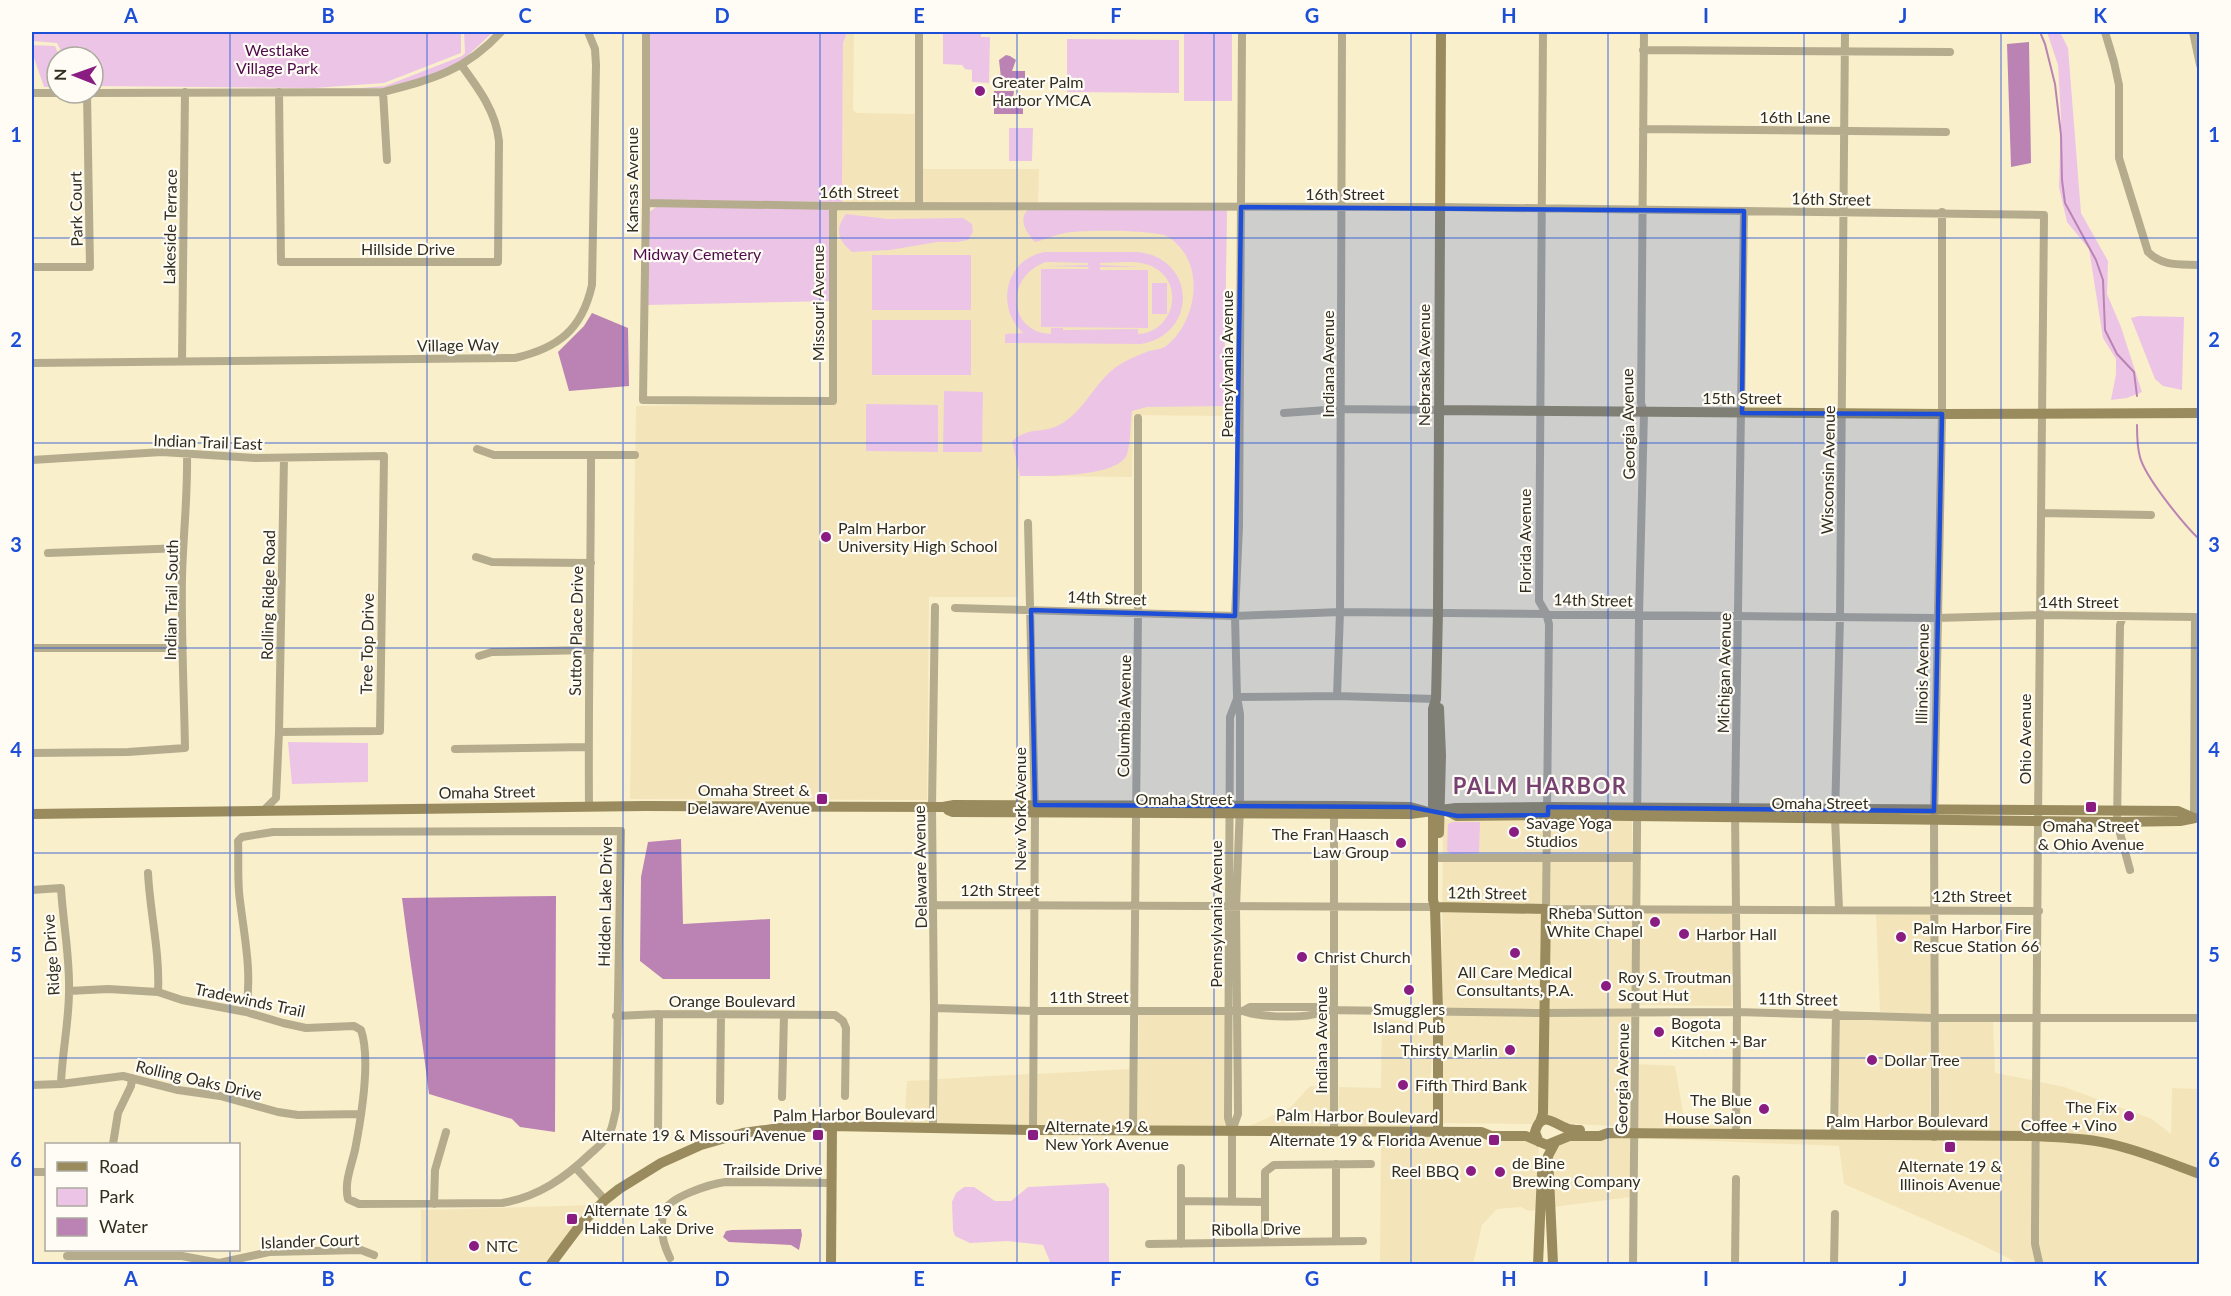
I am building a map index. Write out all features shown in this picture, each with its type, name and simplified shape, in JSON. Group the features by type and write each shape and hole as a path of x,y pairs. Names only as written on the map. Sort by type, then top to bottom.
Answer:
{"street":[{"path":"105,93 383,92 428,80 462,66 501,32"},
{"name":"Village Way","path":"32,363 514,358 537,353 563,338 579,320 589,300 592,285 596,65 595,49 588,32"},
{"name":"Kansas Avenue","path":"646,32 643,400 833,401"},
{"path":"919,32 919,205"},
{"name":"Pennsylvania Avenue","path":"1232,1202 1232,1131 1238,1114 1232,907 1240,714 1237,697 1235,616 1239,527 1242,32"},
{"name":"Indiana Avenue","path":"1337,696 1340,612 1342,32"},
{"name":"Nebraska Avenue","path":"1436,907 1440,898 1433,709 1436,699 1438,612 1441,32"},
{"name":"Florida Avenue","path":"1539,1124 1543,1113 1545,1049 1549,624 1539,601 1544,32"},
{"name":"Georgia Avenue","path":"1633,1264 1639,615 1644,412 1641,403 1644,32"},
{"name":"Wisconsin Avenue","path":"1839,909 1835,813 1840,616 1845,32"},
{"path":"2105,32 2119,86 2119,158 2148,252 2159,262 2199,265"},
{"path":"2193,32 2199,65"},
{"path":"1643,50 1950,52"},
{"name":"Hillside Drive","path":"279,92 281,262 498,262 499,141 497,126 483,96 462,66"},
{"name":"Lakeside Terrace","path":"182,361 185,92"},
{"path":"383,92 387,160"},
{"name":"Park Court","path":"32,267 90,267 90,105"},
{"name":"16th Lane","path":"1643,129 1946,132"},
{"name":"16th Street","path":"646,203 833,206 1440,207 2044,215"},
{"name":"Missouri Avenue","path":"833,206 833,401"},
{"name":"Michigan Avenue","path":"1736,1134 1735,814 1744,211"},
{"name":"Illinois Avenue","path":"1934,1137 1934,815 1942,414 1942,212"},
{"name":"Ohio Avenue","path":"2039,1262 2035,1244 2035,1136 2039,911 2044,215"},
{"name":"15th Street","path":"1284,413 1341,409 1942,414 2199,413"},
{"name":"Columbia Avenue","path":"1133,1130 1138,418"},
{"path":"477,449 494,454 635,455"},
{"name":"Indian Trail East","path":"32,460 162,452 226,457 384,456"},
{"name":"Indian Trail South","path":"32,753 128,752 185,748 183,548 188,492 187,453"},
{"name":"Sutton Place Drive","path":"589,806 591,455"},
{"name":"Tree Top Drive","path":"279,732 380,731 384,456"},
{"name":"Rolling Ridge Road","path":"265,809 276,798 284,458"},
{"path":"2041,513 2151,515"},
{"name":"New York Avenue","path":"1028,523 1035,809 1032,1130"},
{"path":"48,553 183,548"},
{"path":"476,557 492,562 591,562"},
{"name":"Delaware Avenue","path":"933,1127 934,905 938,807 935,607"},
{"name":"14th Street","path":"955,608 1235,616 1340,612 1438,612 1937,618 2040,615 2195,617 2197,818"},
{"path":"2123,616 2120,625 2117,817 2130,870"},
{"path":"33,648 183,648"},
{"path":"479,656 492,652 590,650"},
{"path":"1237,697 1337,696 1436,699"},
{"path":"454,749 588,747"},
{"name":"Omaha Street","path":"32,814 265,809 589,806 938,807 954,805 1035,809 1334,810 1410,814 1436,811 1457,816 1548,811 2038,815 2180,821 2197,818"},
{"name":"Indiana Avenue","path":"1334,810 1336,1010 1334,1131"},
{"name":"Nebraska Avenue","path":"1436,811 1433,900 1436,907 1438,1132"},
{"name":"Hidden Lake Drive","path":"246,1012 249,971 239,899 238,841 243,837 273,832 621,831 616,1110 610,1132 576,1168 546,1189 521,1200 502,1203 359,1204 348,1199"},
{"path":"1439,858 1637,858"},
{"path":"148,873 159,966 158,992"},
{"name":"Ridge Drive","path":"32,890 61,888 63,924 68,953 69,992 62,1050 61,1084"},
{"name":"12th Street","path":"934,905 2039,911"},
{"name":"Tradewinds Trail","path":"69,992 108,989 158,992 182,1000 246,1012 306,1028 354,1026 362,1030 365,1040 364,1078 361,1114 345,1189 348,1199"},
{"name":"11th Street","path":"934,1008 1034,1011 1236,1011 1251,1007 1318,1007 1324,1010 1438,1012 1737,1012 1836,1013 1934,1018 2199,1018"},
{"path":"1834,1135 1836,1013"},
{"path":"658,1134 659,1014"},
{"name":"Orange Boulevard","path":"616,1016 659,1014 835,1015 845,1023 847,1039 845,1096"},
{"path":"720,1101 721,1015"},
{"path":"782,1097 784,1015"},
{"name":"Florida Avenue","path":"1545,1049 1550,1077 1549,1108 1556,1122"},
{"name":"Rolling Oaks Drive","path":"32,1085 61,1084 123,1076 178,1090 220,1096 278,1113 361,1114"},
{"path":"113,1143 118,1113 131,1086 132,1078"},
{"path":"1538,1264 1543,1165 1540,1142 1535,1132 1539,1124 1546,1120 1556,1122 1561,1133 1548,1156 1553,1264"},
{"name":"Palm Harbor Boulevard","path":"1556,1122 1569,1129 1599,1130 1608,1133 2035,1136 2082,1139 2146,1154 2199,1174"},
{"name":"Palm Harbor Boulevard","path":"551,1264 581,1224 605,1200 661,1163 722,1138 780,1128 832,1126 1032,1130 1481,1132 1491,1129 1527,1129 1539,1124"},
{"path":"831,1264 832,1126"},
{"path":"434,1204 435,1170 446,1132"},
{"name":"Palm Harbor Boulevard","path":"1481,1132 1491,1136 1526,1136 1540,1142"},
{"name":"Palm Harbor Boulevard","path":"1556,1142 1569,1136 1600,1136 1608,1133"},
{"path":"1540,1142 1547,1145 1556,1142"},
{"path":"1336,1164 1336,1241"},
{"path":"1265,1242 1265,1172 1274,1165 1371,1164"},
{"path":"576,1168 605,1200"},
{"path":"1181,1168 1181,1244"},
{"path":"1735,1264 1736,1179"},
{"name":"Trailside Drive","path":"670,1258 662,1241 664,1212 668,1205 708,1184 725,1182 832,1183"},
{"path":"1181,1200 1264,1202"},
{"path":"1834,1264 1835,1214"},
{"name":"Ribolla Drive","path":"1149,1244 1363,1241"},
{"name":"Islander Court","path":"67,1256 219,1263 269,1252 361,1250 374,1255"},
{"path":"257,1254 257,1264"}],"highlighted area":[{"path":"1241,207 1744,211 1742,413 1942,414 1934,811 1548,807 1548,815 1457,816 1410,807 1035,805 1031,610 1235,616"}],"shaded area":[{"path":"843,32 854,32 853,110 857,113 915,114 915,202 842,202"},
{"path":"923,169 1039,169 1038,202 923,202"},
{"name":"Palm Harbor University High School","path":"835,208 1227,209 1224,416 1133,415 1132,477 1020,476 1018,597 929,597 927,800 630,799 636,406 836,403"},
{"path":"1443,819 1632,820 1632,913 1733,913 1732,1006 1631,1005 1628,1127 1563,1123 1538,1118 1532,1124 1441,1123"},
{"path":"1876,913 1931,914 1930,1014 1880,1012"},
{"path":"1131,1013 1129,1126 1036,1127 1037,1074 1129,1069"},
{"path":"1139,1013 1225,1014 1224,1117 1227,1127 1137,1127"},
{"path":"1840,1017 1930,1021 1930,1133 1838,1132"},
{"path":"1382,1018 1434,1025 1430,1088 1434,1088 1434,1129 1338,1127 1339,1087 1381,1088"},
{"path":"1938,1021 1993,1021 1995,1073 2032,1080 2032,1133 1938,1133"},
{"path":"1638,1064 1675,1066 1685,1124 1732,1125 1732,1131 1637,1130"},
{"path":"1029,1074 1029,1127 936,1124 937,1079"},
{"path":"929,1080 929,1124 904,1124 907,1081"},
{"path":"2040,1082 2064,1087 2152,1119 2171,1134 2172,1088 2199,1089 2199,1170 2148,1151 2039,1133"},
{"path":"1310,1086 1331,1087 1330,1127 1247,1127 1290,1108"},
{"path":"1381,1135 1525,1139 1539,1149 1536,1210 1529,1211 1521,1207 1497,1209 1482,1225 1473,1264 1380,1264"},
{"path":"1630,1136 1630,1197 1554,1207 1552,1163 1554,1150 1565,1141"},
{"path":"1638,1138 2032,1139 2031,1244 2036,1264 2020,1264 1972,1240 1844,1184 1839,1146"},
{"path":"2039,1140 2113,1148 2199,1178 2199,1264 2043,1264 2039,1243"},
{"path":"595,1205 544,1264 421,1264 421,1210"}],"green space":[{"name":"Westlake Village Park","path":"32,32 461,32 461,53 384,83 314,88 105,86 105,45 58,45 57,43 32,41"},
{"path":"464,32 493,32 460,63 427,77 382,88 349,89 385,86 462,56 465,53"},
{"path":"650,32 843,32 846,35 843,43 842,202 650,200"},
{"path":"1184,32 1232,32 1232,101 1184,101"},
{"path":"2047,32 2060,32 2068,48 2081,213 2108,261 2107,294 2121,327 2142,392 2127,398 2111,400 2116,374 2116,359 2103,338 2089,249 2067,222 2059,187 2061,118 2058,65"},
{"path":"943,33 981,33 981,37 990,37 989,83 972,82 972,70 965,69 962,65 943,64"},
{"path":"1067,39 1179,40 1179,93 1067,92"},
{"path":"32,45 45,46 45,87 44,87 32,52"},
{"path":"1009,128 1033,128 1032,161 1009,161"},
{"name":"Midway Cemetery","path":"659,205 833,208 833,301 647,305 649,212"},
{"path":"1028,209 1227,209 1224,406 1147,407 1132,411 1127,454 1121,462 1095,472 1020,476 1012,441 1025,433 1059,425 1075,413 1101,381 1116,367 1136,356 1166,346 1183,326 1189,314 1194,288 1189,262 1183,251 1166,236 1131,231 1082,231 1061,234 1035,242 1026,231 1023,222"},
{"path":"846,214 888,219 963,218 972,224 973,232 968,240 957,242 937,242 890,250 852,252 843,243 839,234 840,225"},
{"path":"1045,252 1137,252 1156,257 1171,267 1179,281 1183,296 1181,312 1173,326 1160,337 1141,344 1005,343 1005,334 1023,333 1014,322 1009,310 1008,285 1013,274 1031,256","holes":["1046,262 1088,263 1088,265 1046,266 1088,267 1089,269 1041,269 1041,327 1148,328 1148,270 1100,270 1100,267 1142,267 1100,265 1100,263 1121,262 1149,265 1165,276 1170,286 1171,307 1159,326 1150,332 1138,334 1138,329 1063,330 1063,328 1051,328 1051,334 1036,331 1026,324 1019,314 1018,290 1023,279 1033,269"]},
{"path":"872,255 971,255 971,310 872,310"},
{"path":"1152,283 1167,283 1167,314 1152,314"},
{"path":"2139,316 2184,317 2182,390 2163,386 2155,379 2131,318"},
{"path":"872,320 971,320 971,375 872,375"},
{"path":"944,391 983,392 982,452 943,452"},
{"path":"866,404 938,405 938,452 866,451"},
{"path":"288,742 368,743 368,782 292,784"},
{"path":"1480,822 1479,853 1452,854 1447,851 1448,824"},
{"path":"1105,1183 1109,1188 1109,1264 1051,1264 1043,1245 1008,1241 970,1243 955,1236 953,1230 952,1202 956,1193 964,1187 974,1187 995,1201 1011,1201 1028,1187"}],"water":[{"path":"2029,42 2031,163 2011,167 2007,44"},
{"path":"1006,55 1016,60 1012,71 1025,71 1025,79 1001,78 999,60"},
{"path":"994,91 1014,91 1012,106 1023,106 1023,114 994,114"},
{"path":"592,313 628,328 629,386 569,391 558,352 584,326"},
{"path":"681,839 683,924 770,919 770,979 663,979 640,961 641,877 648,842"},
{"path":"556,896 555,1132 520,1127 512,1119 429,1094 402,898"},
{"path":"801,1229 799,1250 791,1245 729,1242 723,1237 726,1231 732,1230"}],"waterway":[{"path":"2040,32 2055,84 2065,203 2096,260 2103,280 2105,330 2117,354 2134,372 2137,396"},
{"path":"2137,425 2138,449 2143,466 2166,500 2200,540"}],"place":[{"name":"Greater Palm Harbor YMCA","path":"980,91"},
{"name":"Palm Harbor University High School","path":"826,537"},
{"name":"Omaha Street & Delaware Avenue","path":"822,799"},
{"name":"Omaha Street & Ohio Avenue","path":"2091,807"},
{"name":"Savage Yoga Studios","path":"1514,832"},
{"name":"The Fran Haasch Law Group","path":"1401,843"},
{"name":"Rheba Sutton White Chapel","path":"1655,922"},
{"name":"Harbor Hall","path":"1684,934"},
{"name":"Palm Harbor Fire Rescue Station 66","path":"1901,937"},
{"name":"All Care Medical Consultants, P.A.","path":"1515,953"},
{"name":"Christ Church","path":"1302,957"},
{"name":"Roy S. Troutman Scout Hut","path":"1606,986"},
{"name":"Smugglers Island Pub","path":"1409,990"},
{"name":"Bogota Kitchen + Bar","path":"1659,1032"},
{"name":"Thirsty Marlin","path":"1510,1050"},
{"name":"Dollar Tree","path":"1872,1060"},
{"name":"Fifth Third Bank","path":"1403,1085"},
{"name":"The Blue House Salon","path":"1764,1109"},
{"name":"The Fix Coffee + Vino","path":"2129,1116"},
{"name":"Alternate 19 & Missouri Avenue","path":"818,1135"},
{"name":"Alternate 19 & New York Avenue","path":"1033,1135"},
{"name":"Alternate 19 & Florida Avenue","path":"1494,1140"},
{"name":"Alternate 19 & Illinois Avenue","path":"1950,1147"},
{"name":"Reel BBQ","path":"1471,1171"},
{"name":"de Bine Brewing Company","path":"1500,1172"},
{"name":"Alternate 19 & Hidden Lake Drive","path":"572,1219"},
{"name":"NTC","path":"474,1246"}],"district":[{"name":"PALM HARBOR","path":"1540,786"}]}
